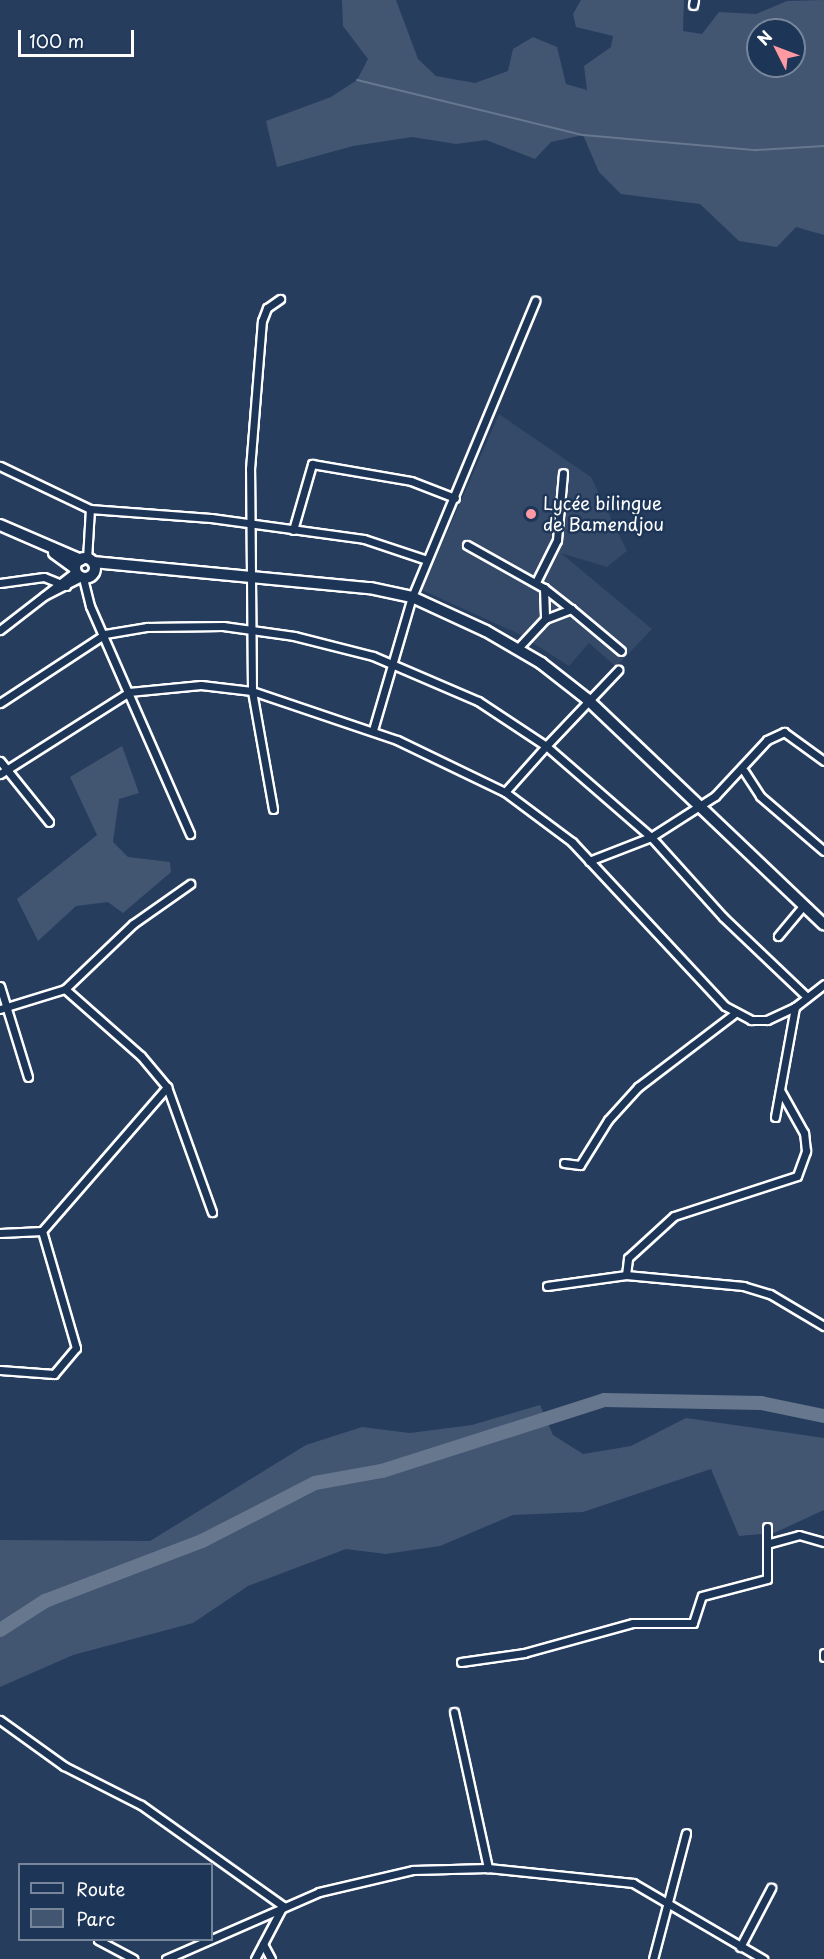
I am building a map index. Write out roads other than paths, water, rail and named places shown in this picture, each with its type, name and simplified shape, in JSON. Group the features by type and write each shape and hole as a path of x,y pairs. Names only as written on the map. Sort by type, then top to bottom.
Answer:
{"main road":[{"path":"0,525 84,569 110,565 248,573 412,597 518,648 587,699 824,925"}],"street":[{"path":"273,809 252,691 248,573 251,524 250,450 262,321 267,308 280,299"},
{"path":"373,730 412,597 535,301"},
{"path":"293,530 312,464 411,482 455,498"},
{"path":"0,466 90,509 251,524 393,545 427,560"},
{"path":"536,582 557,540 564,473"},
{"path":"90,509 84,569 105,634 190,834"},
{"path":"467,545 536,582 621,651"},
{"path":"0,583 60,579 84,569"},
{"path":"42,597 66,586 84,569"},
{"path":"60,579 66,586"},
{"path":"0,630 42,597 60,579"},
{"path":"544,588 546,619"},
{"path":"518,648 546,619 571,609"},
{"path":"0,703 105,634 183,624 249,630 319,642 393,665 478,700 546,746 651,837 723,917 807,997"},
{"path":"505,792 587,699 618,670"},
{"path":"3,772 129,692 201,685 252,691 373,730 505,792 589,861 735,1013 767,1020 795,1007 824,984"},
{"path":"589,861 651,837 698,807 744,771 767,740 784,732 824,761"},
{"path":"0,761 3,772 49,822"},
{"path":"744,771 760,796 824,851"},
{"path":"0,1008 65,989 133,924 190,884"},
{"path":"778,936 803,906"},
{"path":"0,986 9,1006 28,1077"},
{"path":"65,989 167,1086 212,1212"},
{"path":"775,1117 795,1007"},
{"path":"564,1163 580,1165 608,1120 638,1087 735,1013"},
{"path":"0,1233 42,1231 167,1086"},
{"path":"626,1275 628,1258 674,1216 797,1176 806,1151 804,1133 780,1090"},
{"path":"0,1370 54,1374 75,1348 42,1231"},
{"path":"547,1286 626,1275 752,1289 824,1326"},
{"path":"460,1662 524,1653 633,1623 693,1623 702,1596 767,1579 770,1543 767,1527"},
{"path":"770,1543 800,1535 824,1542"},
{"path":"454,1712 488,1868"},
{"path":"0,1720 64,1766 141,1805 283,1906"},
{"path":"653,1959 670,1906 686,1833"},
{"path":"213,1938 283,1906 413,1870 488,1868 633,1883 763,1959"},
{"path":"740,1947 771,1888"},
{"path":"255,1959 283,1906"},
{"path":"100,1941 133,1959"},
{"path":"166,1959 206,1941"},
{"path":"263,1944 271,1959"}],"waterway":[{"path":"357,80 583,135 756,150 824,146"},
{"path":"0,1630 45,1601 202,1541 315,1483 382,1471 604,1400 761,1403 824,1416"}],"place":[{"name":"Lycée bilingue de Bamendjou","path":"531,514"}]}
